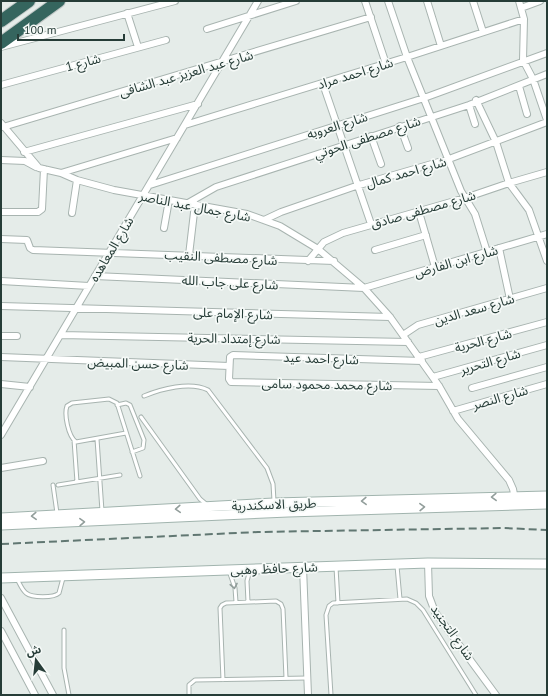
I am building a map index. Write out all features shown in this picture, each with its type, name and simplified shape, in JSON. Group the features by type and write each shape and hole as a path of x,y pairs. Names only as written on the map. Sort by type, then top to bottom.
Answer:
{"highway":[{"path":"1,21 29,1"},
{"path":"1,43 59,1"}],"main road":[{"name":"طريق الاسكندرية","path":"1,525 210,511 515,500 547,496"},
{"name":"طريق الاسكندرية","path":"224,511 274,503 515,500 547,504"},
{"name":"طريق الاسكندرية","path":"1,518 57,515 102,518"},
{"name":"شارع حافظ وهبى","path":"1,578 428,563 547,564"}],"street":[{"path":"1,47 175,1"},
{"name":"شارع المعاهده","path":"1,435 258,1"},
{"path":"207,29 296,1"},
{"path":"365,1 386,64"},
{"path":"388,1 407,57 465,198 475,214 487,252"},
{"path":"427,1 441,46"},
{"path":"473,1 483,32"},
{"path":"540,1 520,4 524,19 523,60 532,79 547,121"},
{"path":"127,13 138,47"},
{"name":"شارع عبد العزيز عبد الشافى","path":"2,125 222,63 371,17"},
{"name":"شارع احمد مراد","path":"185,125 323,84 524,19"},
{"name":"شارع 1","path":"1,85 166,40"},
{"name":"شارع العروبه","path":"150,185 424,98 523,60 547,53"},
{"name":"شارع مصطفى الحوتي","path":"188,203 216,187 344,144 469,105 476,100 518,86 547,74"},
{"path":"323,84 371,224"},
{"path":"518,86 527,114"},
{"path":"476,100 496,142 509,183 529,210 547,261"},
{"path":"24,152 198,104"},
{"path":"469,105 475,124"},
{"name":"شارع احمد كمال","path":"264,220 281,212 358,186 449,159 547,121"},
{"path":"1,212 38,212 42,209 42,169 24,152 2,125"},
{"path":"400,126 408,148"},
{"path":"371,136 381,164"},
{"path":"61,173 177,138"},
{"name":"شارع جمال عبد الناصر","path":"1,160 25,161 42,169 61,173 77,180 143,196 247,214 294,234 318,249 364,288 390,317 433,377 453,411 503,470 509,480 515,500"},
{"name":"شارع مصطفى صادق","path":"308,261 318,249 332,237 371,224 419,212 547,172"},
{"path":"72,213 77,180"},
{"path":"164,228 169,200"},
{"path":"189,255 195,204"},
{"path":"419,212 435,267"},
{"name":"شارع ابن الفارض","path":"364,288 547,234"},
{"path":"375,250 426,235"},
{"name":"شارع مصطفى النقيب","path":"1,240 27,240 30,248 33,250 334,261"},
{"path":"499,248 510,299"},
{"name":"شارع على جاب الله","path":"95,276 364,288"},
{"path":"1,281 89,286"},
{"name":"شارع سعد الدين","path":"403,335 418,325 547,288"},
{"name":"شارع الإمام على","path":"1,306 390,317"},
{"name":"شارع الحرية","path":"420,359 547,322"},
{"name":"شارع إمتداد الحرية","path":"61,335 408,342"},
{"path":"1,336 17,336"},
{"name":"شارع التحرير","path":"433,377 547,345"},
{"name":"شارع احمد عيد","path":"229,366 230,357 233,355 420,359"},
{"name":"شارع حسن المبيض","path":"1,357 46,360 229,366"},
{"name":"شارع محمد محمود سامى","path":"229,366 229,379 231,382 439,386"},
{"path":"472,388 547,367"},
{"path":"1,384 30,387"},
{"name":"شارع النصر","path":"453,411 547,384"},
{"path":"1,468 43,461"},
{"name":"شارع التجنيد","path":"428,563 429,596 435,612 496,695"},
{"path":"303,567 308,695"},
{"path":"1,598 53,695"},
{"path":"1,631 35,695"}],"lane":[{"path":"144,396 174,386 202,388 208,390 267,468 272,484 274,503"},
{"path":"126,434 78,442 70,435 66,410 69,404 109,399 114,401 117,405 140,476"},
{"path":"117,405 126,403 130,406 144,440 143,448 132,452"},
{"path":"141,417 210,511"},
{"path":"96,439 101,478 102,518"},
{"path":"74,440 77,482"},
{"path":"58,485 120,475"},
{"path":"53,485 57,515"},
{"path":"396,564 400,599"},
{"path":"336,566 338,603"},
{"path":"248,602 247,581 250,569"},
{"path":"228,570 235,588 236,602"},
{"path":"16,578 29,595 54,596 59,593 63,576"},
{"path":"331,695 326,615 329,606 338,603 400,599 412,600 420,606 476,695"},
{"path":"223,680 220,608 224,603 236,602 276,601 282,607 286,678"},
{"path":"64,630 64,668 69,695"},
{"path":"189,695 189,685 193,680 307,678"}],"railway":[{"path":"1,544 258,532 504,528 547,530"}]}
